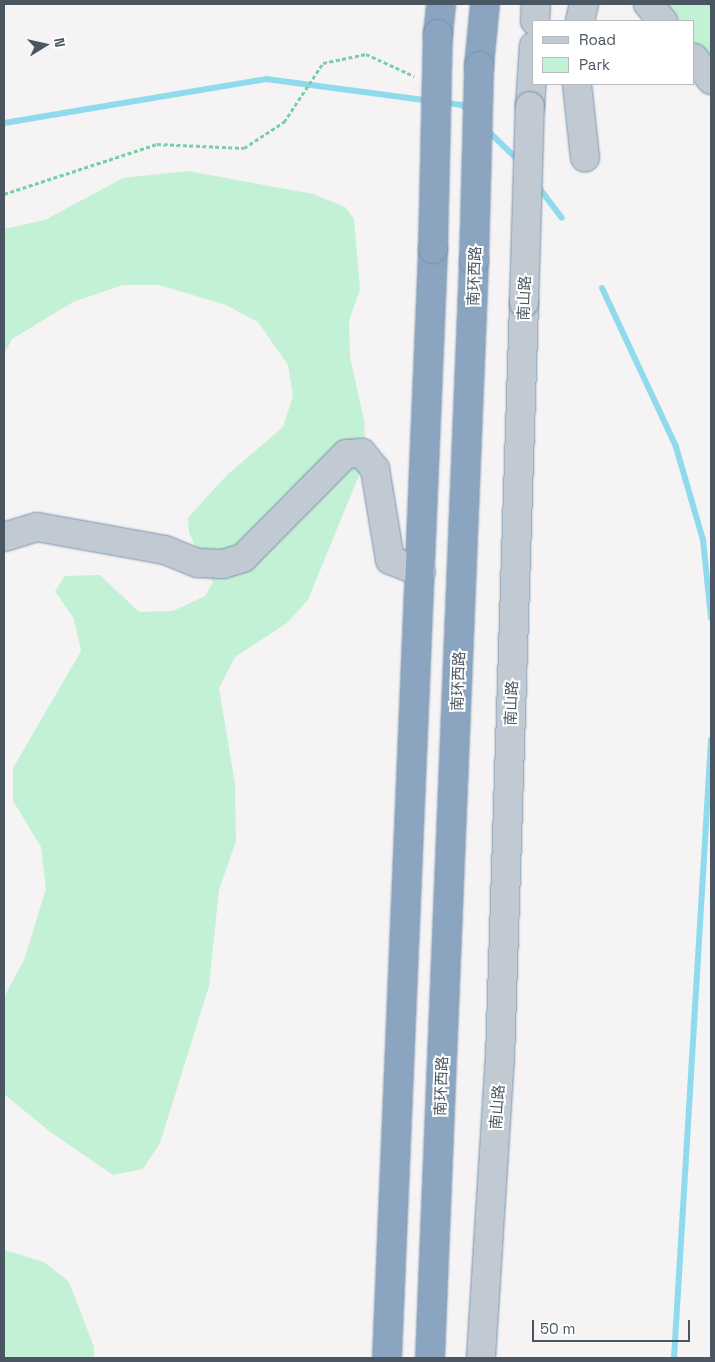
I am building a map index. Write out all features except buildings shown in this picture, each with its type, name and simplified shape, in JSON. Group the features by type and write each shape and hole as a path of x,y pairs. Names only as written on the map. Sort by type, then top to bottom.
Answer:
{"highway":[{"path":"388,1358 421,572 440,4"},
{"name":"南环西路","path":"430,1358 474,260 479,66 485,4"}],"street":[{"path":"535,20 536,4"},
{"path":"580,20 584,4"},
{"path":"648,4 662,20"},
{"path":"695,59 711,80"},
{"name":"南山路","path":"481,1358 500,1059 532,78"},
{"path":"577,85 584,158"},
{"path":"4,537 37,527 165,550 197,564 223,564 243,558 346,454 362,453 375,469 390,560 421,572"}],"path":[{"path":"4,194 157,144 244,148 284,122 323,63 366,54 417,77"}],"green space":[{"path":"660,4 711,4 711,64 695,44 695,20 674,20"},
{"path":"188,171 313,194 345,207 354,219 360,290 349,320 350,357 364,420 366,458 308,600 287,623 235,657 219,688 235,784 236,841 219,890 209,986 160,1143 143,1169 113,1175 49,1131 4,1094 4,997 24,960 46,889 41,847 13,801 13,768 81,651 74,619 55,591 65,576 100,575 139,612 173,611 205,596 213,582 189,533 188,518 227,475 283,427 293,396 288,365 258,322 226,305 159,285 123,285 73,302 12,339 4,354 4,229 45,220 123,178"},
{"path":"4,1250 44,1262 69,1282 94,1347 94,1358 4,1358"}],"waterway":[{"path":"4,123 266,79 430,101"},
{"path":"442,102 462,105 469,112"},
{"path":"485,128 519,161"},
{"path":"537,185 562,218"},
{"path":"602,288 676,447 703,540 711,618"},
{"path":"674,1358 711,740"}]}
